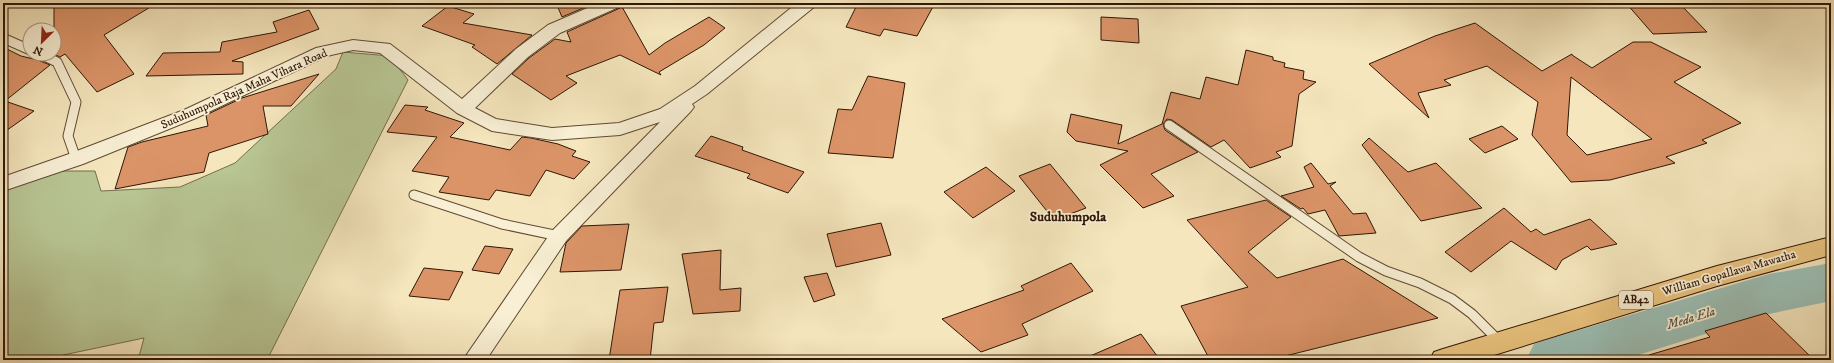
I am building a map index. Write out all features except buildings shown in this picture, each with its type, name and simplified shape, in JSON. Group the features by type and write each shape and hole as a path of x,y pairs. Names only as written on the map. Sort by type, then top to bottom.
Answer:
{"main road":[{"name":"William Gopallawa Mawatha","path":"1443,360 1710,278 1831,246"}],"street":[{"path":"463,109 522,53 554,29 613,3"},
{"name":"Suduhumpola Raja Maha Vihara Road","path":"4,183 76,159 190,114 322,52 353,45 384,48 463,109 492,125 552,134 620,129 666,113 701,90 806,4 812,3"},
{"path":"474,360 558,236 669,125 701,90"}],"lane":[{"path":"3,38 22,46"},
{"path":"57,62 76,102 68,136 76,159"},
{"path":"1169,125 1359,257 1452,299 1472,314 1500,342"},
{"path":"414,195 502,224 558,236"}],"green space":[{"path":"343,52 390,56 408,80 267,360 138,360 144,338 49,358 48,360 3,360 3,185 61,171 95,171 101,191 180,187 235,163 336,69"}],"waterway":[{"name":"Meda Ela","path":"1552,360 1769,294 1831,282"}],"district":[{"name":"Suduhumpola","path":"1068,217"}]}
